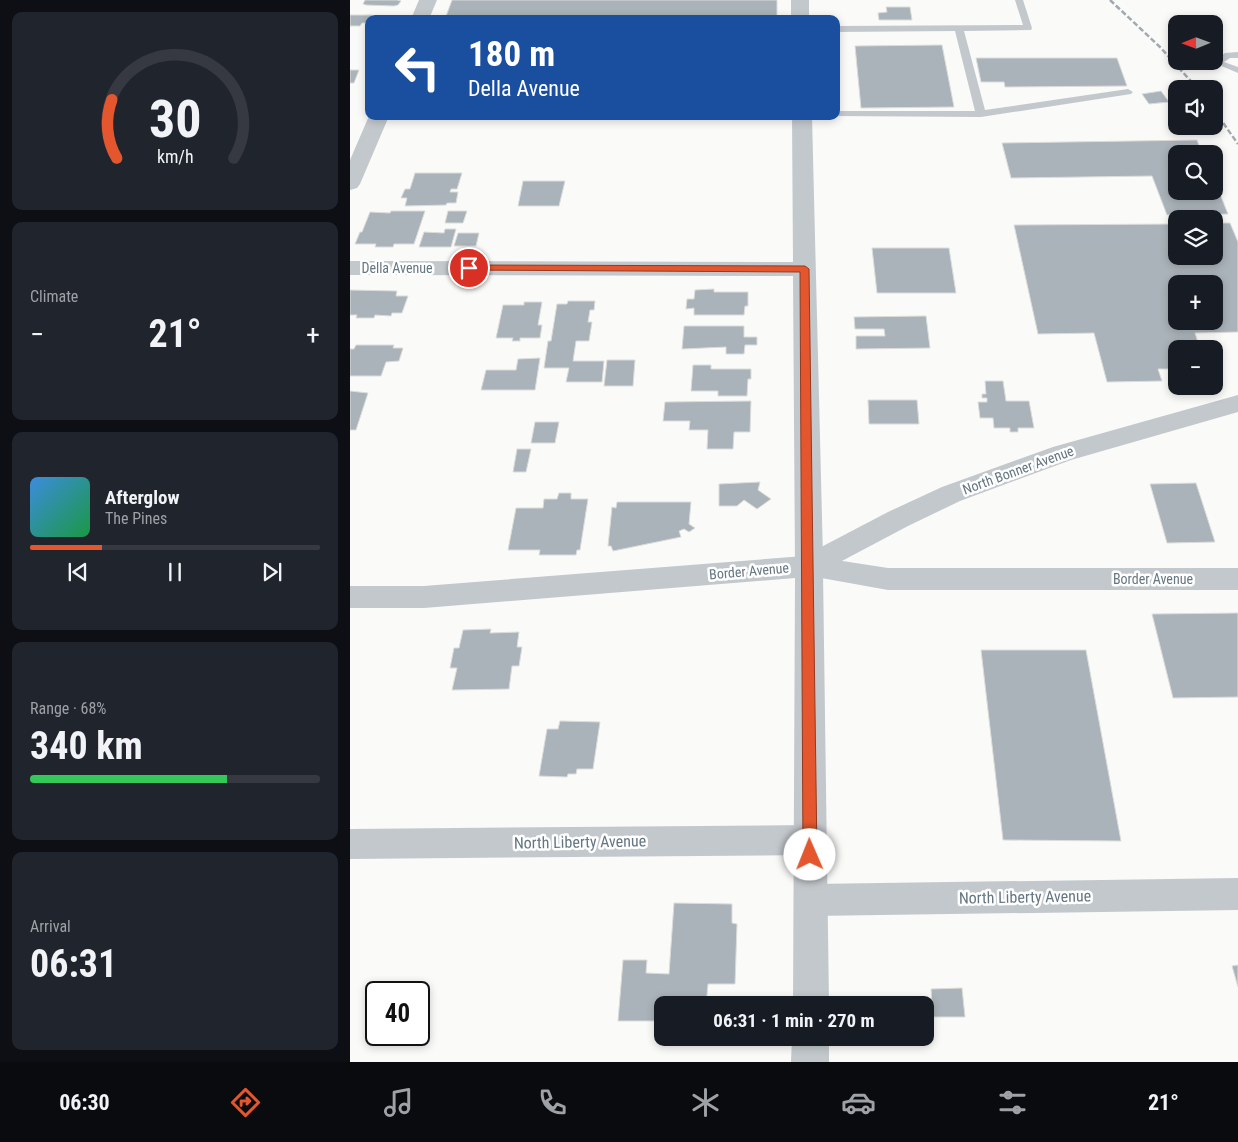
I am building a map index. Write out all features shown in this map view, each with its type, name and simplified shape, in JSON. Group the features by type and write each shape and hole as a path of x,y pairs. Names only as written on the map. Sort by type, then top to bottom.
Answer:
{"street":[{"path":"422,15 428,0"},
{"path":"800,0 800,15"},
{"path":"350,184 377,120"},
{"path":"802,120 809,566 811,996"},
{"name":"Della Avenue","path":"350,268 805,269"},
{"name":"North Bonner Avenue","path":"809,566 898,519 951,494 1062,453 1238,403"},
{"name":"Border Avenue","path":"350,597 424,597 809,566 888,579 1238,579"},
{"name":"North Liberty Avenue","path":"350,844 809,840"},
{"name":"North Liberty Avenue","path":"812,900 1238,894"},
{"path":"810,1046 810,1062"}],"lane":[{"path":"840,29 1028,28 1019,0"},
{"path":"959,28 981,114"},
{"path":"1238,54 1228,55 1217,62 1238,70"},
{"path":"840,114 981,114 1128,92"}],"building":[{"path":"365,0 401,1 398,5 394,6 366,5 363,4"},
{"path":"452,0 777,0 777,15 446,15"},
{"path":"886,7 910,7 912,20 879,20 878,13 887,12"},
{"path":"350,15 365,15 365,23 362,23 360,26 350,26"},
{"path":"942,45 954,107 861,108 855,46"},
{"path":"976,58 1117,58 1127,86 1005,87 1004,82 981,82"},
{"path":"350,70 359,70 354,83 350,83"},
{"path":"1161,91 1168,102 1149,104 1142,94"},
{"path":"1197,140 1199,145 1168,145 1168,200 1222,200 1228,214 1223,214 1223,210 1168,210 1167,215 1152,176 1011,178 1002,143"},
{"path":"415,173 462,173 457,189 451,189 450,192 458,192 456,203 405,206 407,198 401,198 405,189 410,189"},
{"path":"523,181 565,181 559,206 518,206"},
{"path":"391,211 425,211 414,244 394,244 393,247 375,247 376,244 355,244 370,212 390,213"},
{"path":"448,211 467,211 463,223 445,223"},
{"path":"1223,223 1230,223 1238,242 1238,332 1195,333 1197,340 1168,340 1168,369 1158,369 1162,381 1107,382 1094,333 1038,334 1014,225 1168,224 1168,265 1223,265"},
{"path":"445,229 456,229 451,247 419,247 424,232 444,233"},
{"path":"458,233 479,233 476,246 454,246"},
{"path":"872,248 949,248 956,293 877,293"},
{"path":"714,289 714,292 748,292 748,306 745,306 744,315 694,315 694,308 686,309 687,299 694,299 695,290"},
{"path":"350,290 397,291 396,296 408,296 402,313 392,313 391,316 375,315 374,318 356,318 357,315 350,315"},
{"path":"568,301 595,301 594,310 590,310 588,322 592,322 589,341 576,341 573,361 604,361 602,382 566,382 569,368 544,368 557,304 567,304"},
{"path":"524,302 542,302 538,325 542,325 540,338 520,338 520,341 512,341 513,338 496,338 503,305 524,305"},
{"path":"926,316 930,348 856,349 856,336 885,336 884,329 855,329 854,317"},
{"path":"684,326 744,326 744,337 757,337 757,345 745,345 744,354 726,354 726,347 682,349"},
{"path":"356,345 394,345 393,348 403,348 399,361 386,362 381,376 350,376 350,349 354,349"},
{"path":"540,358 535,390 481,390 486,370 516,370 518,359"},
{"path":"607,360 635,360 633,386 604,386"},
{"path":"693,365 711,365 711,369 751,369 751,379 748,379 747,396 718,396 718,391 691,391"},
{"path":"985,381 1003,381 1006,401 1029,401 1034,428 1018,428 1018,432 1010,432 1010,428 994,428 993,418 980,418 978,402 987,402 987,398 982,398 982,394 986,394"},
{"path":"350,391 368,393 356,430 350,430"},
{"path":"868,400 917,400 919,424 869,424"},
{"path":"751,401 750,432 734,432 733,449 707,449 708,430 689,430 690,421 663,421 665,402"},
{"path":"535,422 559,422 555,443 531,443"},
{"path":"517,449 531,449 526,472 513,472"},
{"path":"760,482 758,490 771,499 757,509 744,500 737,506 719,506 719,484"},
{"path":"1196,483 1215,542 1167,543 1150,484"},
{"path":"559,493 571,493 571,499 588,499 580,550 577,550 576,555 539,555 540,550 508,550 516,508 543,508 544,499 557,499"},
{"path":"617,502 691,502 689,524 695,528 689,532 684,529 679,531 681,537 613,551 611,546 608,546 612,507 616,508"},
{"path":"1238,613 1238,697 1173,698 1152,614"},
{"path":"491,629 490,633 519,632 517,647 522,647 519,666 512,666 509,689 452,690 457,668 450,668 454,648 459,648 463,630"},
{"path":"981,650 1086,650 1121,841 1003,840"},
{"path":"560,721 600,722 593,769 577,769 576,774 568,774 567,777 539,776 547,729 558,729"},
{"path":"674,903 732,904 732,923 737,924 735,984 708,984 707,996 654,996 654,1021 618,1021 623,960 647,960 646,973 669,974"},
{"path":"1238,965 1238,987 1232,966"},
{"path":"962,988 965,1017 934,1017 934,996 932,996 931,989"}],"railway":[{"path":"1110,0 1160,47 1190,80"},
{"path":"1223,123 1238,144"}],"route":[{"path":"469,268 805,269 810,855"}]}
